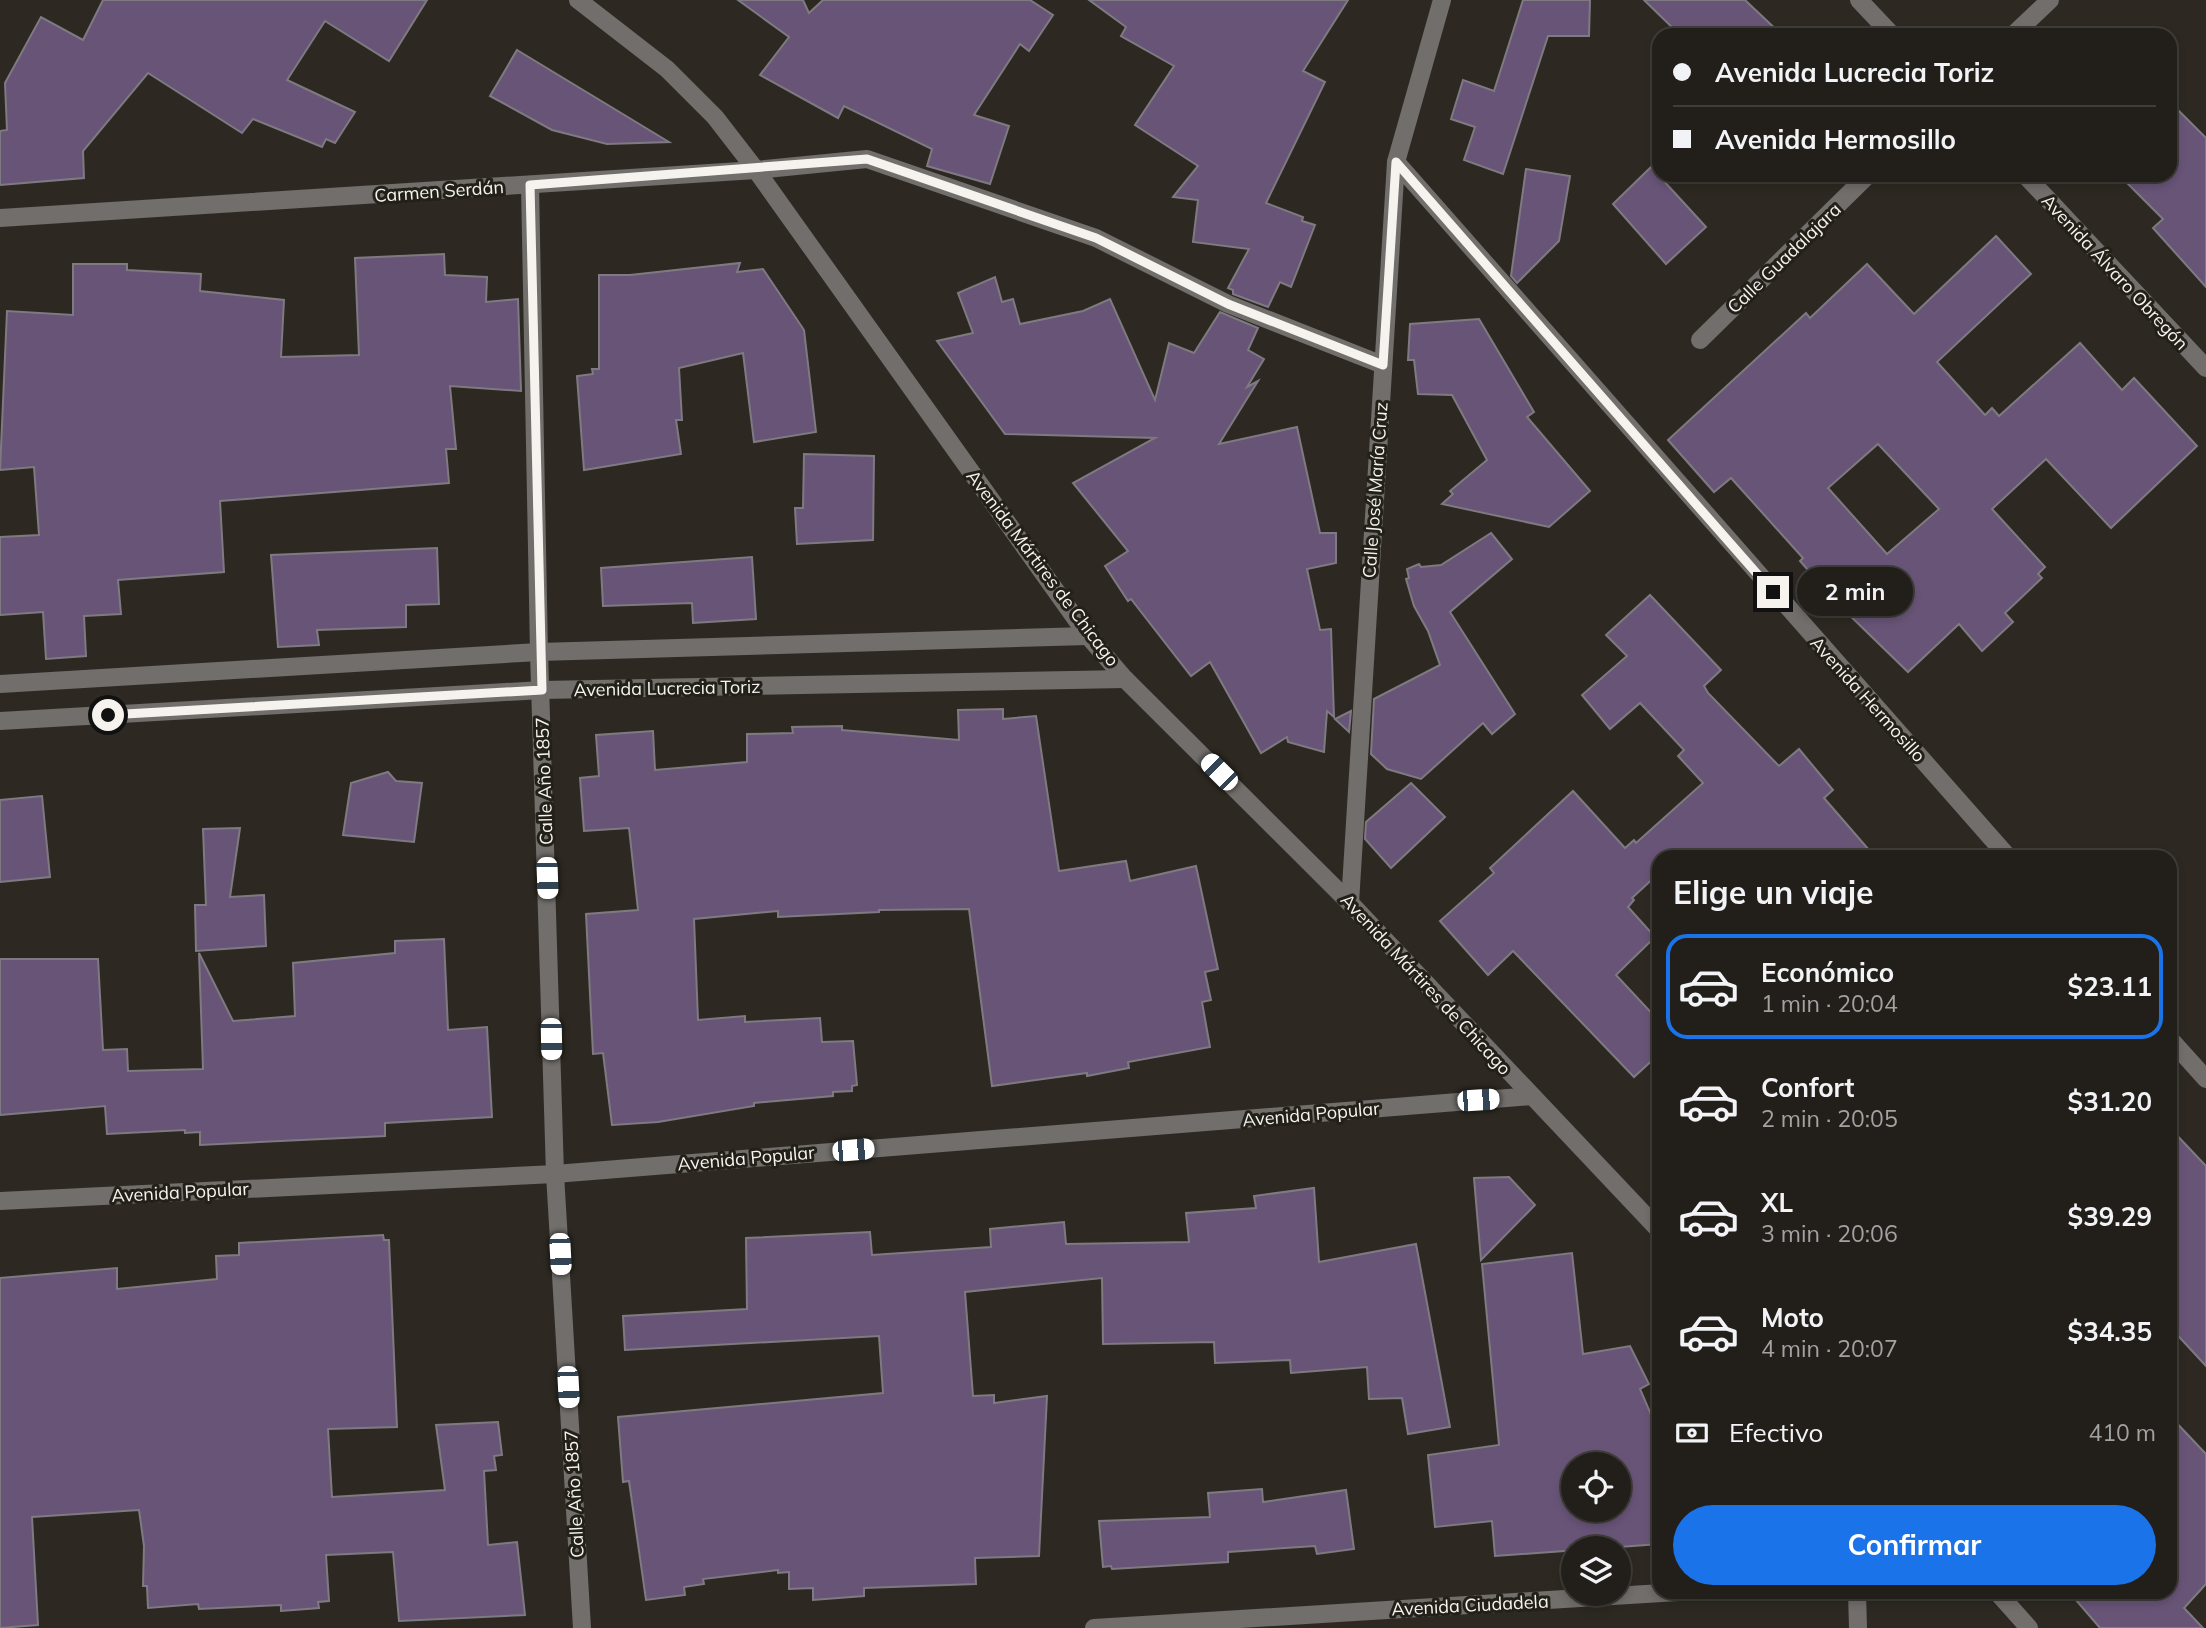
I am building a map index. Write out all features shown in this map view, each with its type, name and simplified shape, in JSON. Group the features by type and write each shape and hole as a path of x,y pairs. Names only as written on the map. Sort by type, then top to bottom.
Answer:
{"street":[{"name":"Avenida Mártires de Chicago","path":"578,0 667,69 715,117 756,170 1088,636 1125,679 1350,903 1652,1223"},
{"name":"Calle José María Cruz","path":"1350,903 1396,162 1441,0"},
{"path":"1859,0 1885,28"},
{"path":"2020,28 2050,0"},
{"name":"Carmen Serdán","path":"0,218 756,170 867,159 1096,238 1228,304 1383,365"},
{"name":"Avenida Hermosillo","path":"1396,162 2002,850"},
{"name":"Calle Guadalajara","path":"1700,340 1861,182"},
{"name":"Avenida Álvaro Obregón","path":"2032,182 2206,368"},
{"name":"Calle Año 1857","path":"530,185 539,652 555,1174 582,1628"},
{"path":"0,684 539,652 1088,636"},
{"name":"Avenida Lucrecia Toriz","path":"0,721 542,690 1125,679"},
{"path":"2177,1047 2206,1079"},
{"name":"Avenida Popular","path":"0,1201 555,1174 1532,1096"},
{"name":"Avenida Ciudadela","path":"1094,1628 1652,1594"},
{"path":"1857,1599 1858,1628"},
{"path":"2003,1599 2029,1628"}],"building":[{"path":"103,0 427,0 389,61 325,21 287,80 355,112 335,143 326,139 322,147 253,119 242,133 148,73 83,151 84,178 0,185 0,131 7,130 5,83 41,17 83,40"},
{"path":"738,0 803,0 809,13 823,0 1030,0 1053,15 1029,51 1020,44 974,115 1009,126 990,184 927,166 932,149 844,106 838,118 760,75 789,37"},
{"path":"1089,0 1348,0 1303,71 1325,82 1266,203 1303,217 1302,221 1315,225 1291,287 1280,282 1268,307 1233,294 1233,290 1228,288 1249,249 1193,242 1198,200 1173,197 1198,166 1135,125 1174,66 1121,36 1126,27"},
{"path":"1523,0 1590,0 1589,36 1548,36 1503,174 1464,160 1475,127 1451,119 1463,80 1494,91"},
{"path":"1644,0 1745,0 1775,28 1673,28"},
{"path":"517,50 669,142 607,144 552,130 490,96"},
{"path":"2177,109 2206,138 2206,287 2153,228 2163,219 2126,182 2177,182"},
{"path":"1651,167 1652,182 1665,182 1706,227 1666,264 1613,204"},
{"path":"1526,169 1570,176 1559,241 1517,283 1511,276"},
{"path":"1996,236 2031,274 1937,362 1985,415 1992,408 1999,416 2080,343 2122,390 2134,378 2197,446 2111,528 2046,459 1992,509 2045,567 2038,574 2042,578 2005,613 2013,622 1982,651 1959,624 1908,672 1839,605 1800,561 1803,558 1731,478 1714,492 1668,440 1806,313 1810,318 1867,264 1914,314","holes":["1878,444 1939,509 1887,554 1828,488"]},
{"path":"444,254 445,275 487,277 486,302 518,299 521,391 450,386 456,449 446,449 449,483 220,501 224,572 118,580 121,614 84,616 86,656 46,659 43,612 0,615 0,537 39,535 34,467 0,470 7,311 73,315 73,264 127,264 127,270 201,274 200,291 284,300 281,357 359,355 355,258"},
{"path":"740,263 737,272 763,269 804,330 816,432 754,442 743,353 679,368 682,420 676,420 681,454 584,470 577,376 593,374 592,369 599,369 599,275 630,275"},
{"path":"995,277 1002,302 1013,299 1020,324 1083,311 1110,299 1155,400 1169,343 1194,353 1220,312 1258,328 1248,350 1264,359 1247,387 1258,381 1219,444 1297,427 1320,533 1336,533 1336,563 1307,569 1320,630 1331,629 1334,717 1327,711 1324,752 1288,742 1287,737 1261,753 1210,662 1191,676 1131,599 1128,601 1105,566 1128,551 1073,483 1155,438 1005,434 937,341 973,333 958,293"},
{"path":"1479,319 1534,412 1527,417 1590,491 1549,527 1442,504 1453,494 1450,491 1487,460 1452,395 1418,394 1414,360 1408,360 1410,324"},
{"path":"804,454 874,456 873,540 797,544 795,508 803,508"},
{"path":"1491,533 1512,559 1450,612 1515,714 1492,734 1483,723 1421,779 1387,769 1371,754 1374,699 1440,665 1428,631 1414,606 1406,579 1409,578 1407,569 1419,564 1421,567 1441,565"},
{"path":"437,548 439,604 406,605 406,627 317,630 319,645 278,647 271,555"},
{"path":"752,557 756,619 693,623 692,603 603,606 601,568"},
{"path":"1650,595 1721,670 1704,686 1708,693 1779,766 1799,749 1833,790 1824,798 1869,850 1652,850 1652,879 1632,898 1634,900 1628,907 1652,934 1652,940 1616,975 1652,1014 1652,1060 1634,1077 1513,951 1488,975 1440,921 1494,873 1490,868 1573,791 1625,848 1634,840 1636,843 1703,783 1678,756 1684,750 1640,703 1610,729 1582,695 1627,656 1606,635"},
{"path":"1003,709 1003,719 1036,716 1059,871 1126,861 1130,881 1196,866 1218,969 1205,972 1211,1000 1202,1002 1210,1047 1128,1062 1129,1068 1087,1076 1087,1073 992,1086 969,909 879,910 778,917 778,911 694,919 698,1020 745,1016 745,1022 820,1018 822,1042 853,1041 857,1085 852,1086 852,1091 833,1092 833,1096 754,1103 754,1106 658,1122 612,1125 603,1053 593,1054 586,914 638,910 629,828 584,831 580,778 599,776 596,735 653,731 655,770 747,762 747,734 793,733 792,727 842,726 842,730 959,740 958,710"},
{"path":"1351,711 1349,732 1335,719"},
{"path":"388,772 396,781 422,783 414,842 343,835 351,783"},
{"path":"1411,783 1445,817 1391,868 1365,839 1366,822"},
{"path":"42,796 50,877 0,882 0,800"},
{"path":"240,828 230,897 264,895 266,946 196,951 195,905 206,905 203,829"},
{"path":"444,939 448,1030 487,1027 492,1117 385,1123 385,1136 200,1145 200,1132 185,1133 185,1130 107,1134 105,1106 0,1115 0,959 98,959 103,1050 127,1049 128,1071 203,1069 199,953 233,1021 295,1016 293,963 395,953 395,941"},
{"path":"2177,1135 2206,1166 2206,1366 2177,1335"},
{"path":"1509,1177 1535,1205 1481,1260 1474,1178"},
{"path":"1314,1188 1319,1262 1416,1244 1450,1427 1408,1434 1402,1398 1369,1399 1367,1367 1291,1373 1290,1360 1215,1363 1214,1342 1103,1344 1102,1278 965,1292 973,1396 994,1395 994,1403 1047,1396 1039,1556 975,1558 976,1584 864,1588 864,1596 813,1600 813,1588 789,1589 789,1572 778,1573 778,1570 703,1579 704,1584 684,1587 685,1595 646,1600 629,1481 623,1482 618,1417 883,1393 879,1336 625,1350 623,1316 747,1309 746,1238 870,1232 872,1255 991,1247 990,1229 1064,1222 1066,1244 1189,1242 1186,1213 1256,1208 1254,1196"},
{"path":"383,1235 384,1240 389,1240 397,1427 328,1429 332,1497 445,1490 436,1425 498,1422 502,1455 494,1456 496,1470 484,1471 488,1545 517,1542 525,1615 399,1621 393,1552 326,1555 329,1601 318,1602 319,1608 281,1611 281,1605 199,1609 198,1604 148,1608 147,1586 143,1586 144,1546 139,1510 32,1517 38,1625 0,1628 0,1278 117,1268 117,1289 217,1279 216,1256 239,1255 239,1243"},
{"path":"1572,1253 1583,1354 1630,1346 1649,1384 1640,1389 1652,1417 1652,1545 1631,1546 1631,1536 1561,1536 1561,1551 1495,1556 1492,1521 1435,1527 1428,1455 1499,1445 1482,1264"},
{"path":"2177,1423 2206,1454 2206,1584 2184,1608 2203,1628 2100,1628 2075,1599 2177,1599"},
{"path":"1262,1489 1263,1502 1346,1490 1354,1549 1317,1554 1315,1546 1228,1552 1228,1562 1112,1569 1111,1566 1103,1567 1099,1521 1210,1517 1208,1493"}],"route":[{"path":"108,715 542,690 530,185 756,170 867,159 1096,238 1228,304 1383,365 1396,162 1773,592"}]}
